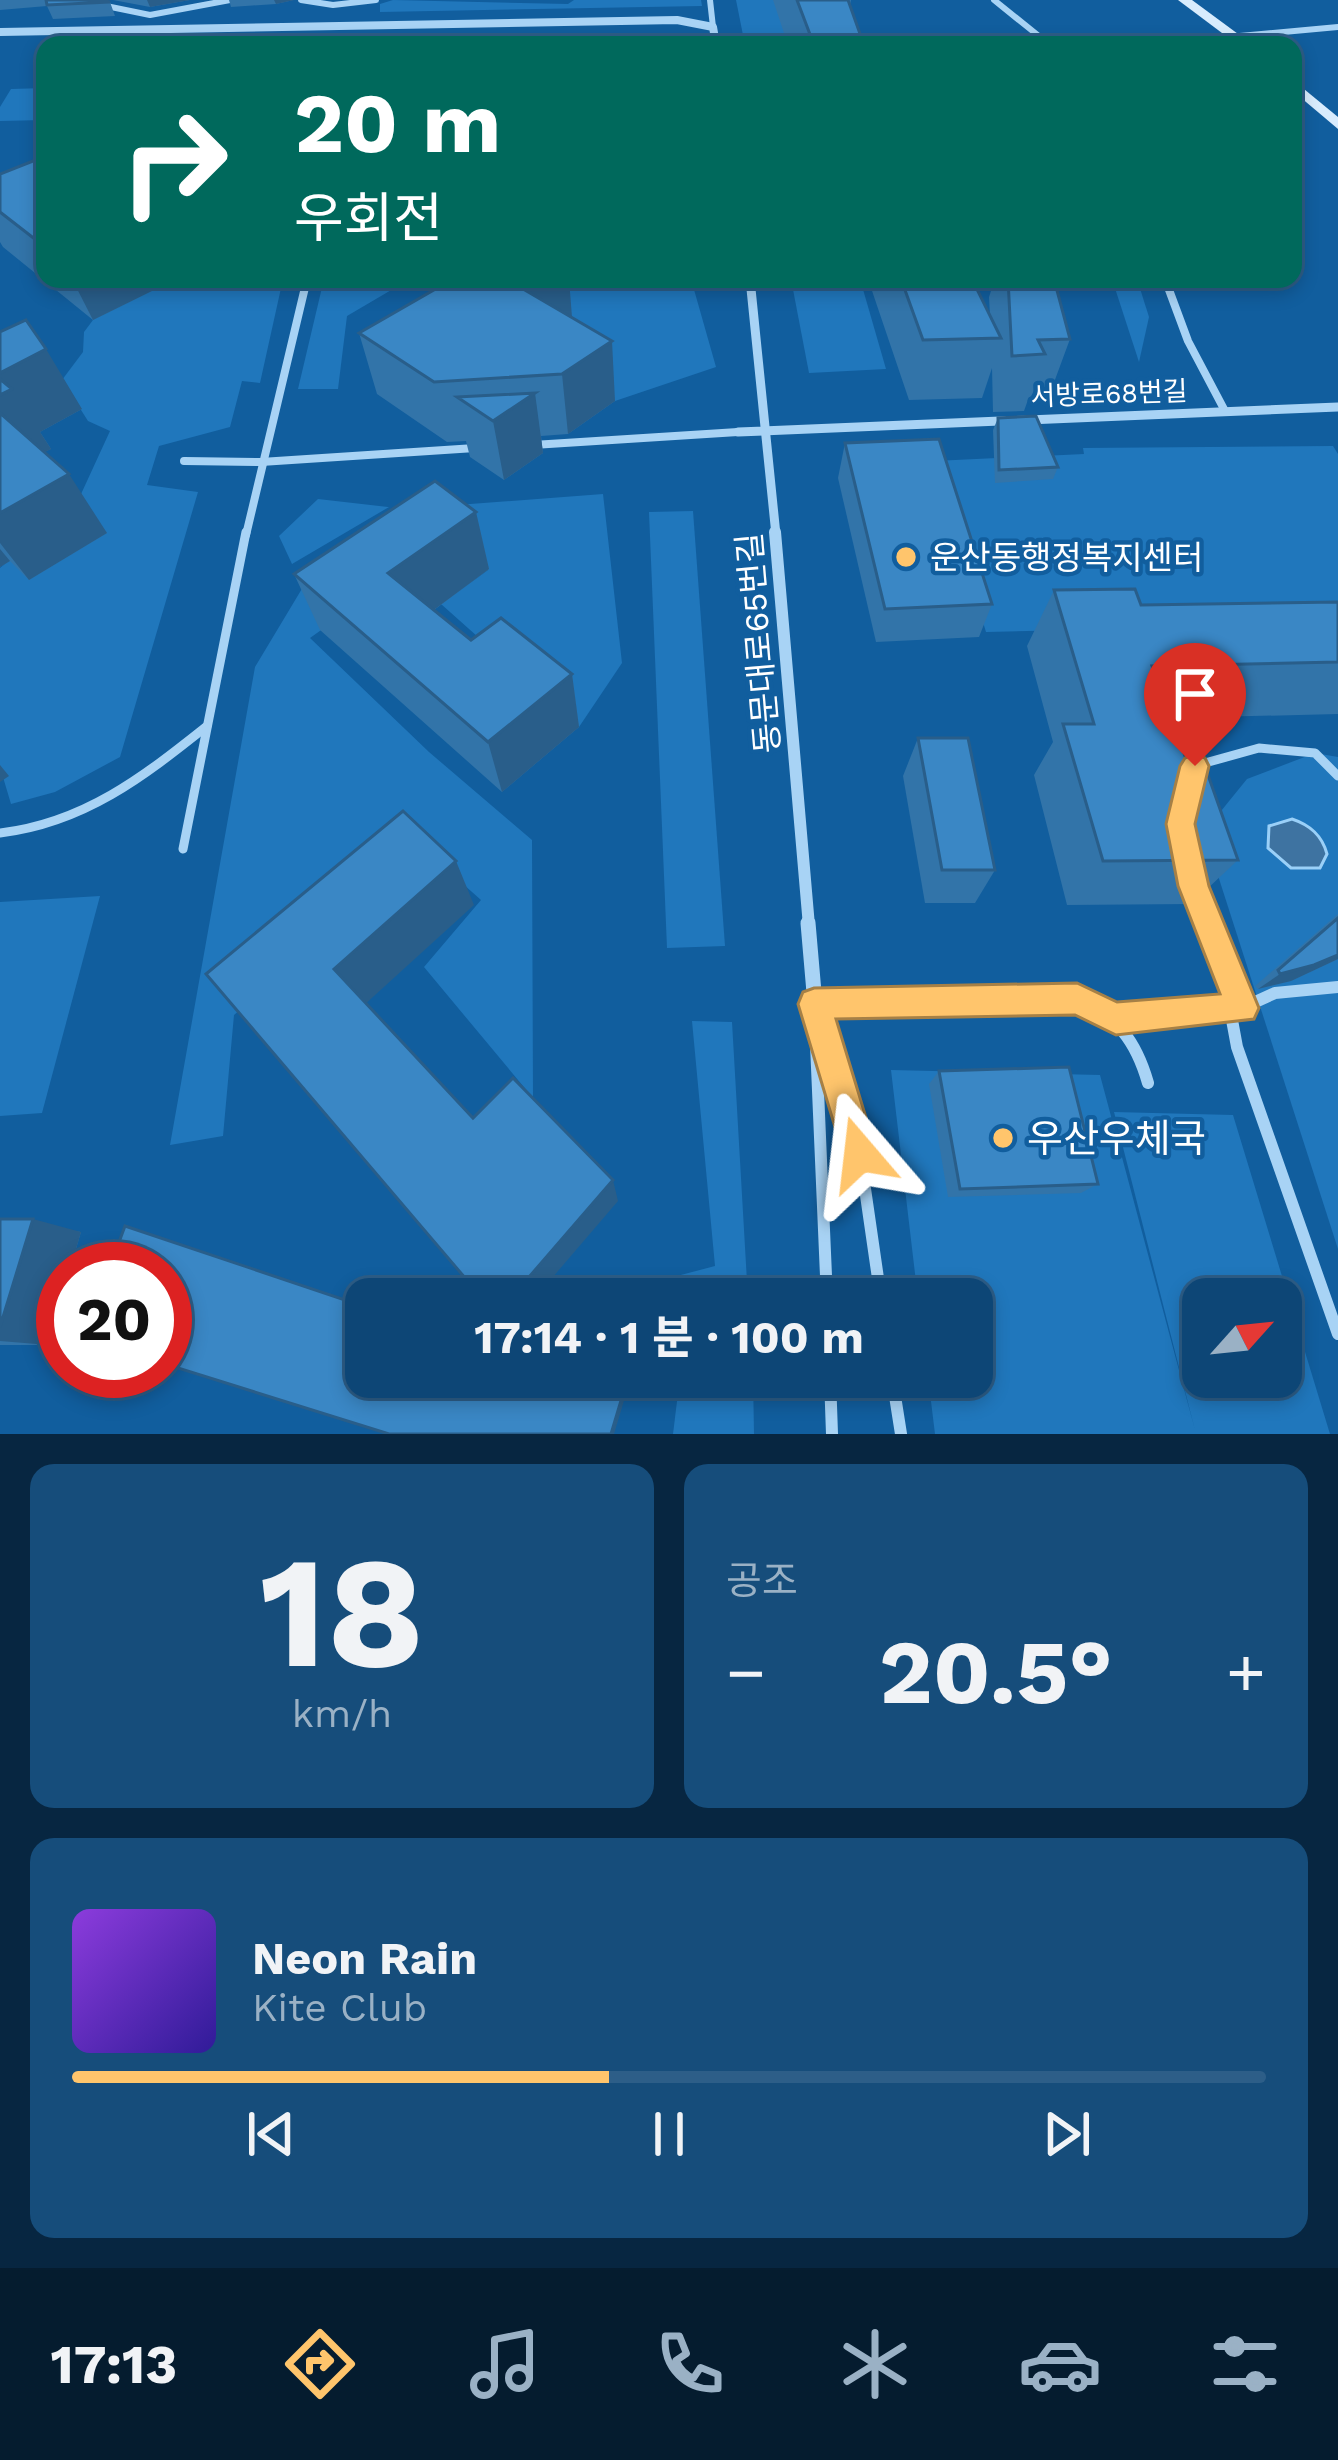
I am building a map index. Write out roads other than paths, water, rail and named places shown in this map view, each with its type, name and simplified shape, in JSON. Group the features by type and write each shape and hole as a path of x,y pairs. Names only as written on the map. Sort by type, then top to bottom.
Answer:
{"main road":[{"path":"1184,0 1234,36"},
{"path":"1302,93 1338,125"}],"street":[{"path":"0,32 652,20 713,27 714,36"},
{"name":"동문대로65번길","path":"751,288 814,1004"},
{"name":"서방로68번길","path":"738,432 1338,407"}],"lane":[{"path":"77,0 149,15 230,0"},
{"path":"171,30 186,0"},
{"path":"301,0 333,5 376,0"},
{"path":"710,0 713,27"},
{"path":"994,0 1039,36"},
{"path":"1270,36 1338,27"},
{"path":"183,849 261,462 305,288"},
{"path":"1168,288 1188,341 1225,410"},
{"path":"523,446 738,432"},
{"path":"184,461 261,462 476,448"},
{"path":"0,833 43,831 122,793 207,725"},
{"path":"1185,805 1195,766 1259,748 1315,753 1338,776"},
{"path":"1194,886 1242,1008"},
{"path":"1116,1018 1242,1008 1274,993 1338,987"},
{"path":"814,1004 1077,999 1116,1018 1141,1052 1148,1083"},
{"path":"814,1004 826,1278"},
{"path":"814,1004 860,1154 878,1278"},
{"path":"1242,1008 1232,1020 1237,1047 1338,1334"},
{"path":"831,1398 832,1434"},
{"path":"895,1398 901,1434"}],"place":[{"name":"운산동행정복지센터","path":"906,557"},
{"name":"우산우체국","path":"1003,1138"}]}
